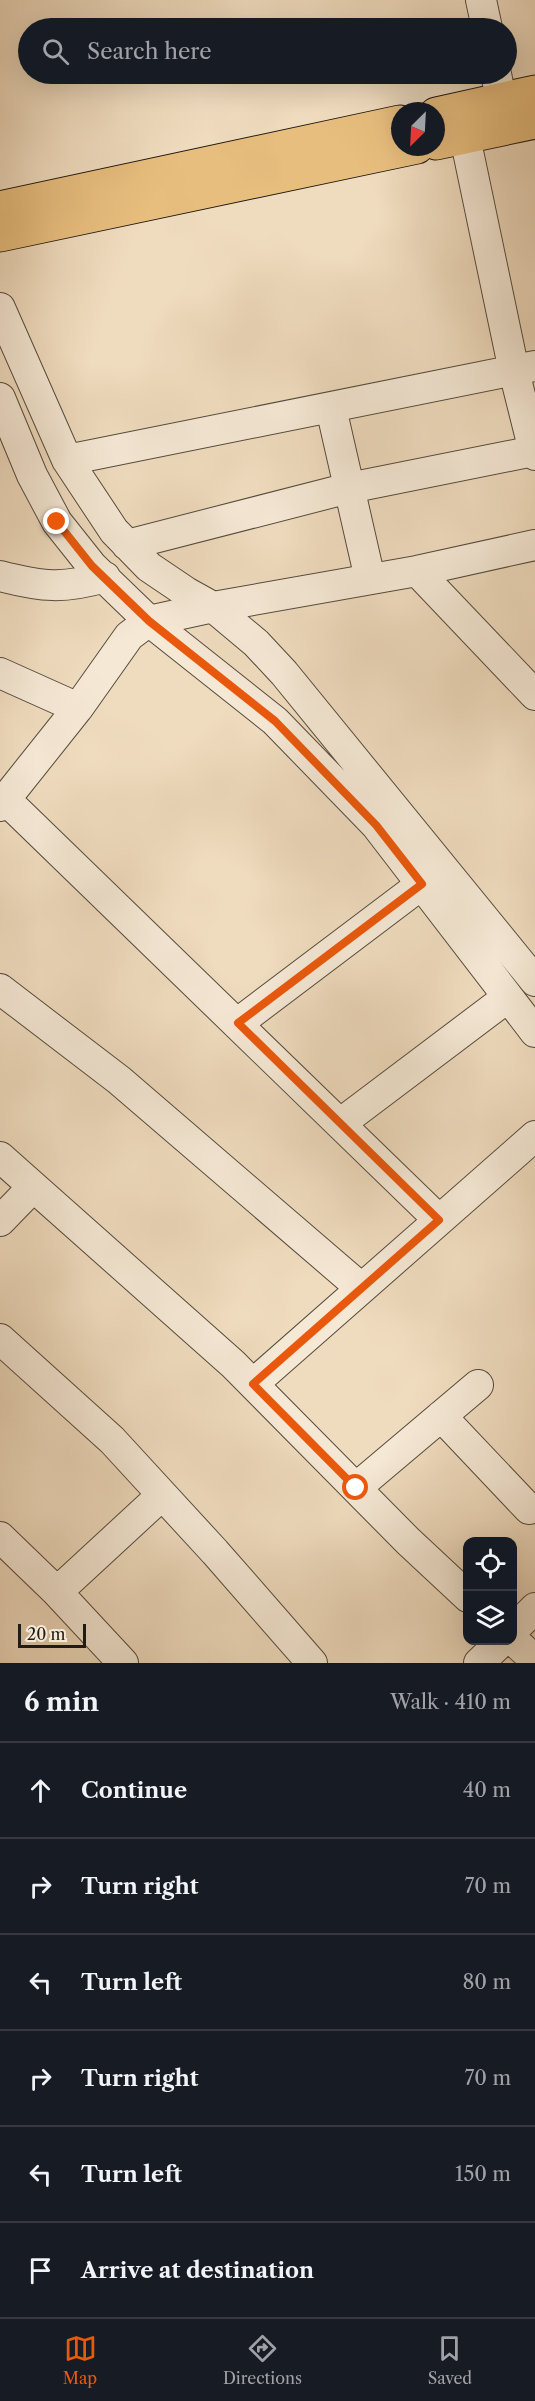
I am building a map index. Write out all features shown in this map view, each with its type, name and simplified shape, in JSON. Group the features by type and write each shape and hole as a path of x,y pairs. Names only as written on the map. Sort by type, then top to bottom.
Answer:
{"main road":[{"path":"450,140 535,92"},
{"path":"445,113 510,106"},
{"path":"0,207 391,124"},
{"path":"0,235 391,152"}],"street":[{"path":"481,0 485,18"},
{"path":"128,545 349,488 535,453 525,369 450,140"},
{"path":"0,308 68,460 114,531 149,567 213,607 256,643 284,673 535,981"},
{"path":"68,460 525,369"},
{"path":"0,398 32,475 57,522 92,566 149,621 275,721 376,825 535,1032"},
{"path":"331,408 370,579"},
{"path":"439,1220 238,1023 3,803 78,708 129,636 149,621 213,607 417,571 535,545"},
{"path":"417,571 535,695"},
{"path":"0,576 49,586 77,585 105,577"},
{"path":"0,673 78,708"},
{"path":"238,1023 422,884"},
{"path":"0,989 119,1080 362,1288"},
{"path":"341,1123 508,997"},
{"path":"253,1384 535,1136"},
{"path":"0,1157 253,1384 463,1592"},
{"path":"0,1221 33,1187"},
{"path":"0,1339 112,1440 312,1663"},
{"path":"356,1488 478,1385"},
{"path":"441,1416 529,1509"},
{"path":"57,1592 162,1495"},
{"path":"0,1537 57,1592 123,1663"},
{"path":"517,1627 535,1608"},
{"path":"517,1643 535,1660"},
{"path":"479,1663 499,1645"}],"route":[{"path":"57,522 92,566 149,621 275,721 376,825 422,884 238,1023 439,1220 253,1384 356,1488"}]}
